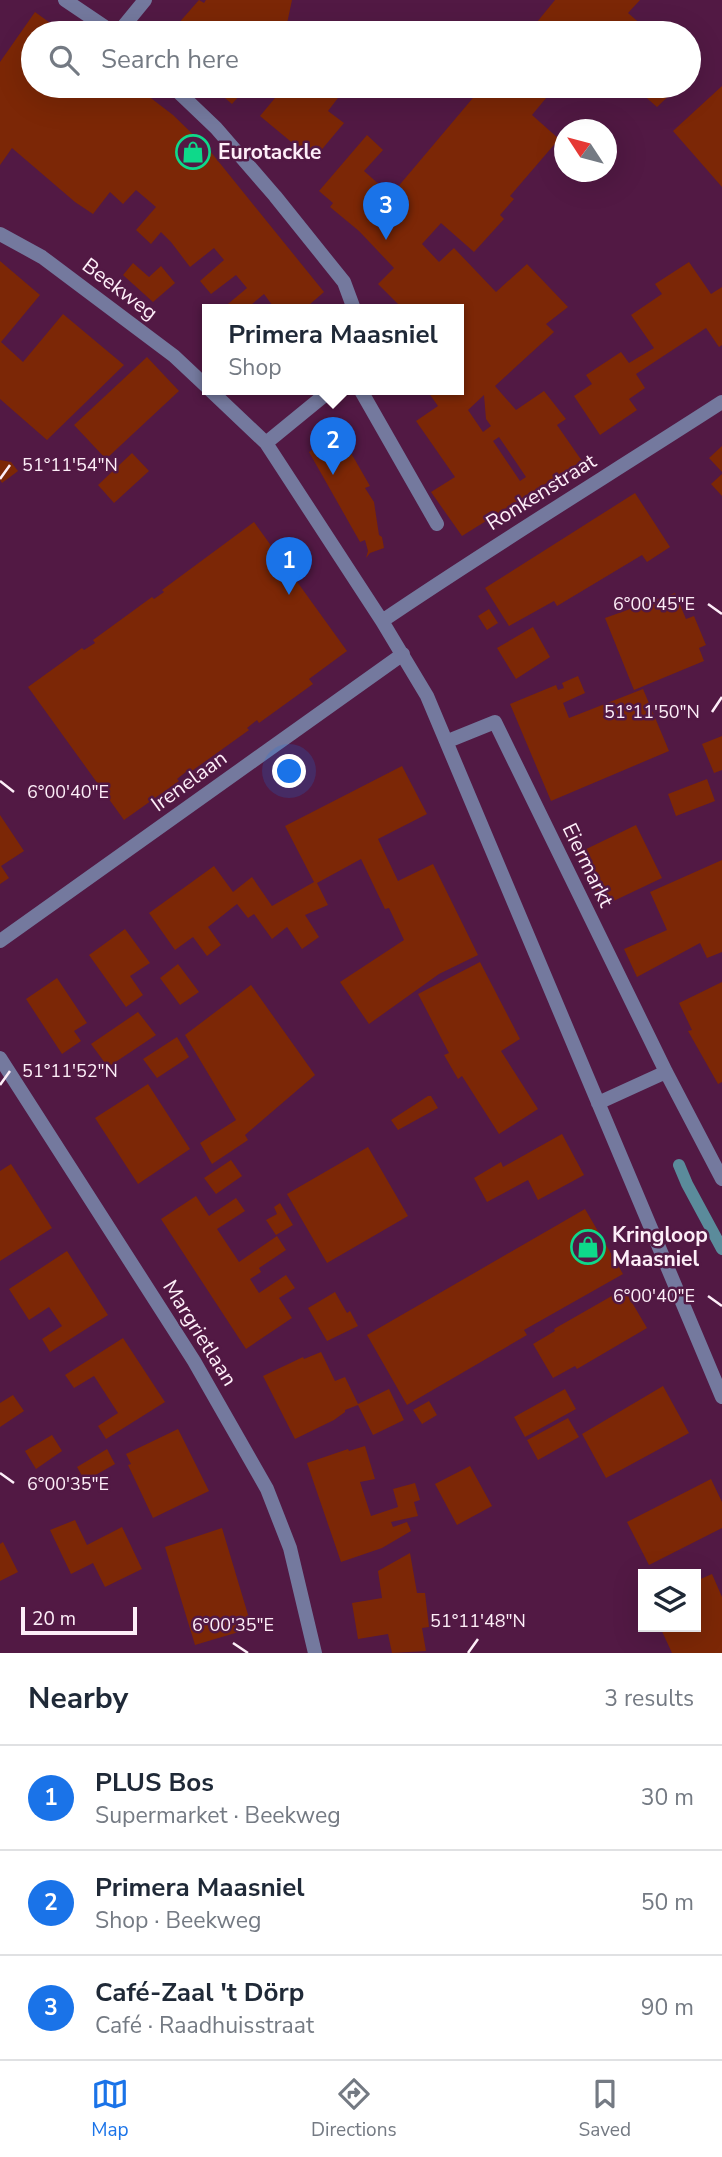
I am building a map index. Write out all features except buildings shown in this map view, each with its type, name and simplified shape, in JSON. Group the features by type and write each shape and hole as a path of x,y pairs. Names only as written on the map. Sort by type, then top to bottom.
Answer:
{"street":[{"path":"65,0 97,21"},
{"path":"127,21 145,0"},
{"path":"185,98 216,128 275,196 344,282 352,304"},
{"name":"Beekweg","path":"0,234 42,257 174,356 202,382"},
{"name":"Beekweg","path":"215,395 266,443 383,621"},
{"path":"266,443 325,395"},
{"path":"363,395 437,524"},
{"name":"Ronkenstraat","path":"383,621 493,546 591,487 722,402"},
{"path":"383,621 428,696 448,741 722,1398"},
{"name":"Irenelaan","path":"0,941 402,654"},
{"name":"Eiermarkt","path":"448,741 495,722 666,1072 722,1179"},
{"name":"Margrietlaan","path":"0,1058 194,1361 267,1489 290,1548 315,1653"},
{"path":"598,1103 666,1072"}],"waterway":[{"path":"679,1165 722,1249"}],"place":[{"name":"Eurotackle","path":"193,152"},
{"name":"Café-Zaal 't Dörp","path":"386,240"},
{"name":"Primera Maasniel","path":"333,475"},
{"name":"PLUS Bos","path":"289,595"},
{"name":"Kringloop Maasniel","path":"588,1247"}]}
